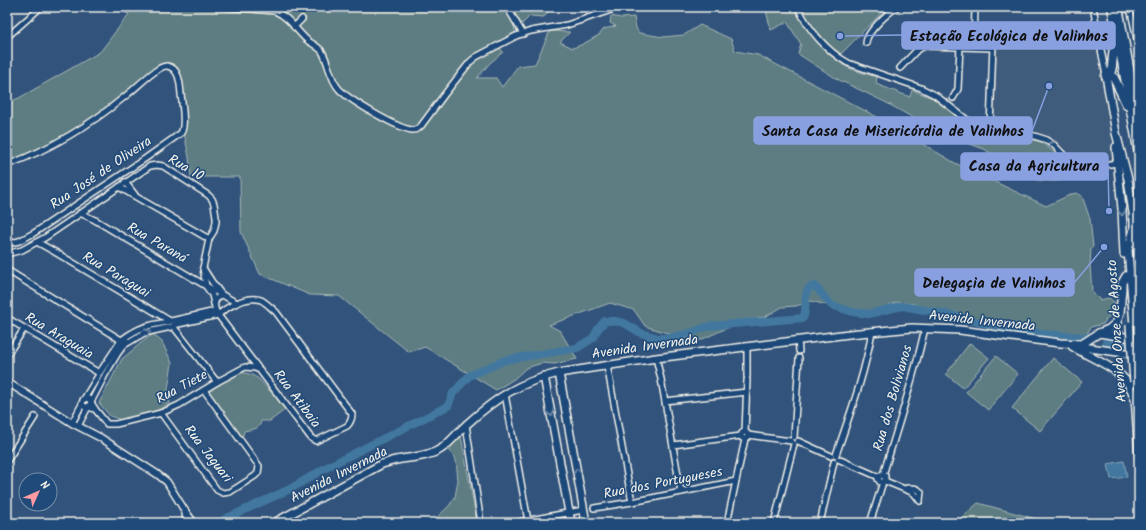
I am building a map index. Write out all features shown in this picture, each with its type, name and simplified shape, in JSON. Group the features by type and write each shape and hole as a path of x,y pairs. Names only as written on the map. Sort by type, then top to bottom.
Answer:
{"main road":[{"path":"1112,7 1136,120"},
{"path":"1118,7 1136,120 1139,154"},
{"path":"1106,76 1111,71 1112,66 1115,26"},
{"path":"1106,76 1113,77 1116,80 1136,120"},
{"name":"Avenida Onze de Agosto","path":"1106,76 1116,133 1128,179 1134,220 1134,229 1128,250 1132,297 1132,325"},
{"name":"Avenida Onze de Agosto","path":"1116,133 1126,276 1132,325 1136,381 1137,396 1135,412 1138,431 1139,456"},
{"path":"1118,163 1125,169"},
{"path":"1120,186 1123,180 1128,179"},
{"path":"1123,228 1130,234 1134,229"},
{"path":"1134,229 1139,261"},
{"name":"Avenida Invernada","path":"274,523 382,464 395,460 432,454 448,444 484,409 505,394 544,376 559,372 656,358 872,331 925,328 960,330 1060,343 1082,344 1099,333 1110,329 1120,318 1122,283 1126,276"},
{"path":"1121,291 1124,286 1127,285 1130,288 1132,297"},
{"path":"1116,352 1100,347 1098,340 1099,333 1139,339"},
{"name":"Avenida Invernada","path":"1060,343 1139,355"},
{"path":"1072,346 1112,369 1127,382 1137,396"},
{"path":"559,372 586,523"},
{"path":"544,376 571,523"},
{"path":"1135,412 1139,420"}],"street":[{"path":"7,37 41,7"},
{"path":"226,7 275,11 281,14 307,40 322,51 333,80 340,90 352,100 387,120 413,130 416,130 421,126 444,94 470,62 476,57 516,36 567,25 620,7"},
{"path":"507,7 523,34"},
{"path":"798,7 811,29 825,46 838,58 848,63 921,88 935,95 968,120 990,128 1031,135 1044,139 1054,145 1074,166 1079,169 1118,163"},
{"path":"866,43 868,35 888,13 897,7"},
{"path":"974,47 975,7"},
{"name":"Avenida Onze de Agosto","path":"1093,7 1106,76"},
{"path":"1125,7 1131,12 1139,48"},
{"path":"294,27 302,20"},
{"path":"974,40 993,41 1096,26"},
{"path":"990,128 993,41"},
{"path":"900,68 921,47 930,45 992,48"},
{"path":"953,98 958,89 960,46"},
{"name":"Rua José de Oliveira","path":"7,165 78,130 119,102 162,67 167,66 174,69 178,75 182,103 183,128 181,133 34,234 19,241 7,244"},
{"name":"Rua 10","path":"125,182 150,166 157,165 163,166 208,195 212,199 216,217 214,231 209,239"},
{"path":"7,254 22,250 46,237 125,182 138,198"},
{"path":"119,187 209,239 203,268 197,276 192,277"},
{"name":"Rua Paraná","path":"88,208 95,220"},
{"name":"Rua Paraná","path":"80,213 95,220 237,303"},
{"path":"46,237 50,249"},
{"name":"Rua Paraguai","path":"37,242 171,324"},
{"path":"203,268 206,286 214,300 216,310"},
{"path":"203,268 222,295 217,298 216,310"},
{"path":"7,270 123,342"},
{"name":"Rua Atibaia","path":"216,310 313,440 318,440 351,423 352,414 276,312 266,303 253,298 237,303"},
{"path":"75,424 83,402 118,353 123,342 171,324 216,310 223,310 237,303"},
{"name":"Rua Araguaia","path":"7,318 101,375"},
{"path":"171,324 216,382"},
{"name":"Rua dos Bolivianos","path":"881,476 904,408 925,328"},
{"path":"7,355 24,329"},
{"path":"820,523 835,458 855,400 869,350 872,331"},
{"path":"798,340 799,351"},
{"path":"727,523 745,436 747,347"},
{"path":"656,358 681,492"},
{"path":"774,523 794,441 799,358"},
{"path":"607,365 632,502"},
{"name":"Rua Tiete","path":"90,405 107,424 116,424 161,413 245,367 260,370"},
{"path":"75,424 90,405 101,375"},
{"path":"7,382 157,474 167,482 194,523"},
{"name":"Rua Jaguari","path":"161,413 217,490 224,493 230,492 255,476 258,473 259,466 204,390"},
{"path":"665,401 747,392"},
{"path":"505,394 528,520"},
{"path":"83,402 88,398 90,400 90,405"},
{"path":"83,402 84,406 90,405"},
{"path":"7,461 35,417"},
{"path":"466,426 481,523"},
{"path":"673,445 745,436 794,441 881,476 879,481 884,481 906,488"},
{"name":"Rua dos Portugueses","path":"594,508 632,502 736,481"},
{"path":"870,523 884,481"},
{"path":"514,523 583,510"},
{"path":"185,511 187,523"}],"shaded area":[{"path":"1091,31 1094,33 1115,159 1076,166 1063,149 1044,136 1030,131 997,127 994,123 996,49 997,46 1000,45"},
{"path":"1124,461 1127,477 1111,479 1108,464"}],"green space":[{"path":"110,7 551,7 544,17 530,16 522,24 516,18 513,20 515,32 500,48 503,52 490,63 477,78 496,78 502,87 518,66 535,64 550,31 570,32 560,42 573,48 599,35 604,29 616,26 610,23 611,16 621,18 634,17 636,28 639,33 663,37 684,35 700,25 731,39 735,51 758,55 879,118 955,163 1046,206 1072,194 1077,193 1082,196 1090,219 1093,247 1091,248 1090,265 1092,292 1100,300 1109,298 1117,306 1112,316 1108,317 1103,324 1091,327 1087,334 1078,340 1030,337 1010,333 1002,329 954,319 914,304 897,302 866,315 811,301 796,306 782,307 765,317 745,320 696,342 645,326 634,310 610,303 549,325 560,331 577,359 554,364 542,363 526,368 514,379 496,390 425,347 409,352 339,296 310,295 260,274 241,232 240,177 191,177 189,157 183,128 178,75 174,69 161,67 78,130 7,165 7,103 19,98 100,52 129,14"},
{"path":"765,7 793,7 810,32 831,56 851,69 877,77 876,84 910,97 912,90 940,101 964,123 1041,142 1062,158 1075,177 1056,181 1037,180 1018,171 984,149 940,133 885,102 837,79 798,54 801,44 787,22 771,30"},
{"path":"801,7 887,7 840,55 809,21"},
{"path":"153,334 162,342 172,363 168,389 170,403 158,410 124,421 110,416 99,403 122,359"},
{"path":"970,343 989,358 963,388 946,374"},
{"path":"996,356 1018,374 988,410 966,392"},
{"path":"1053,358 1082,382 1040,431 1012,408"},
{"path":"242,372 259,379 286,409 270,421 261,421 257,428 244,431 242,439 207,391"},
{"path":"461,436 477,523 431,523 449,506 455,497 458,480 456,461 448,447"},
{"path":"978,503 1051,523 1017,523 1009,518 1003,523 955,523"}],"waterway":[{"path":"221,523 225,519 290,489 329,466 448,406 453,393 469,376 505,360 577,348 593,338 605,321 624,323 641,333 658,338 670,338 709,326 803,318 805,314 806,294 810,287 815,286 831,305 853,312 868,314 902,306 1043,334 1086,337"},
{"path":"1106,342 1139,346"}],"place":[{"name":"Estação Ecológica de Valinhos","path":"840,36"},
{"name":"Santa Casa de Misericórdia de Valinhos","path":"1049,86"},
{"name":"Casa da Agricultura","path":"1109,211"},
{"name":"Delegaçia de Valinhos","path":"1104,247"}]}
